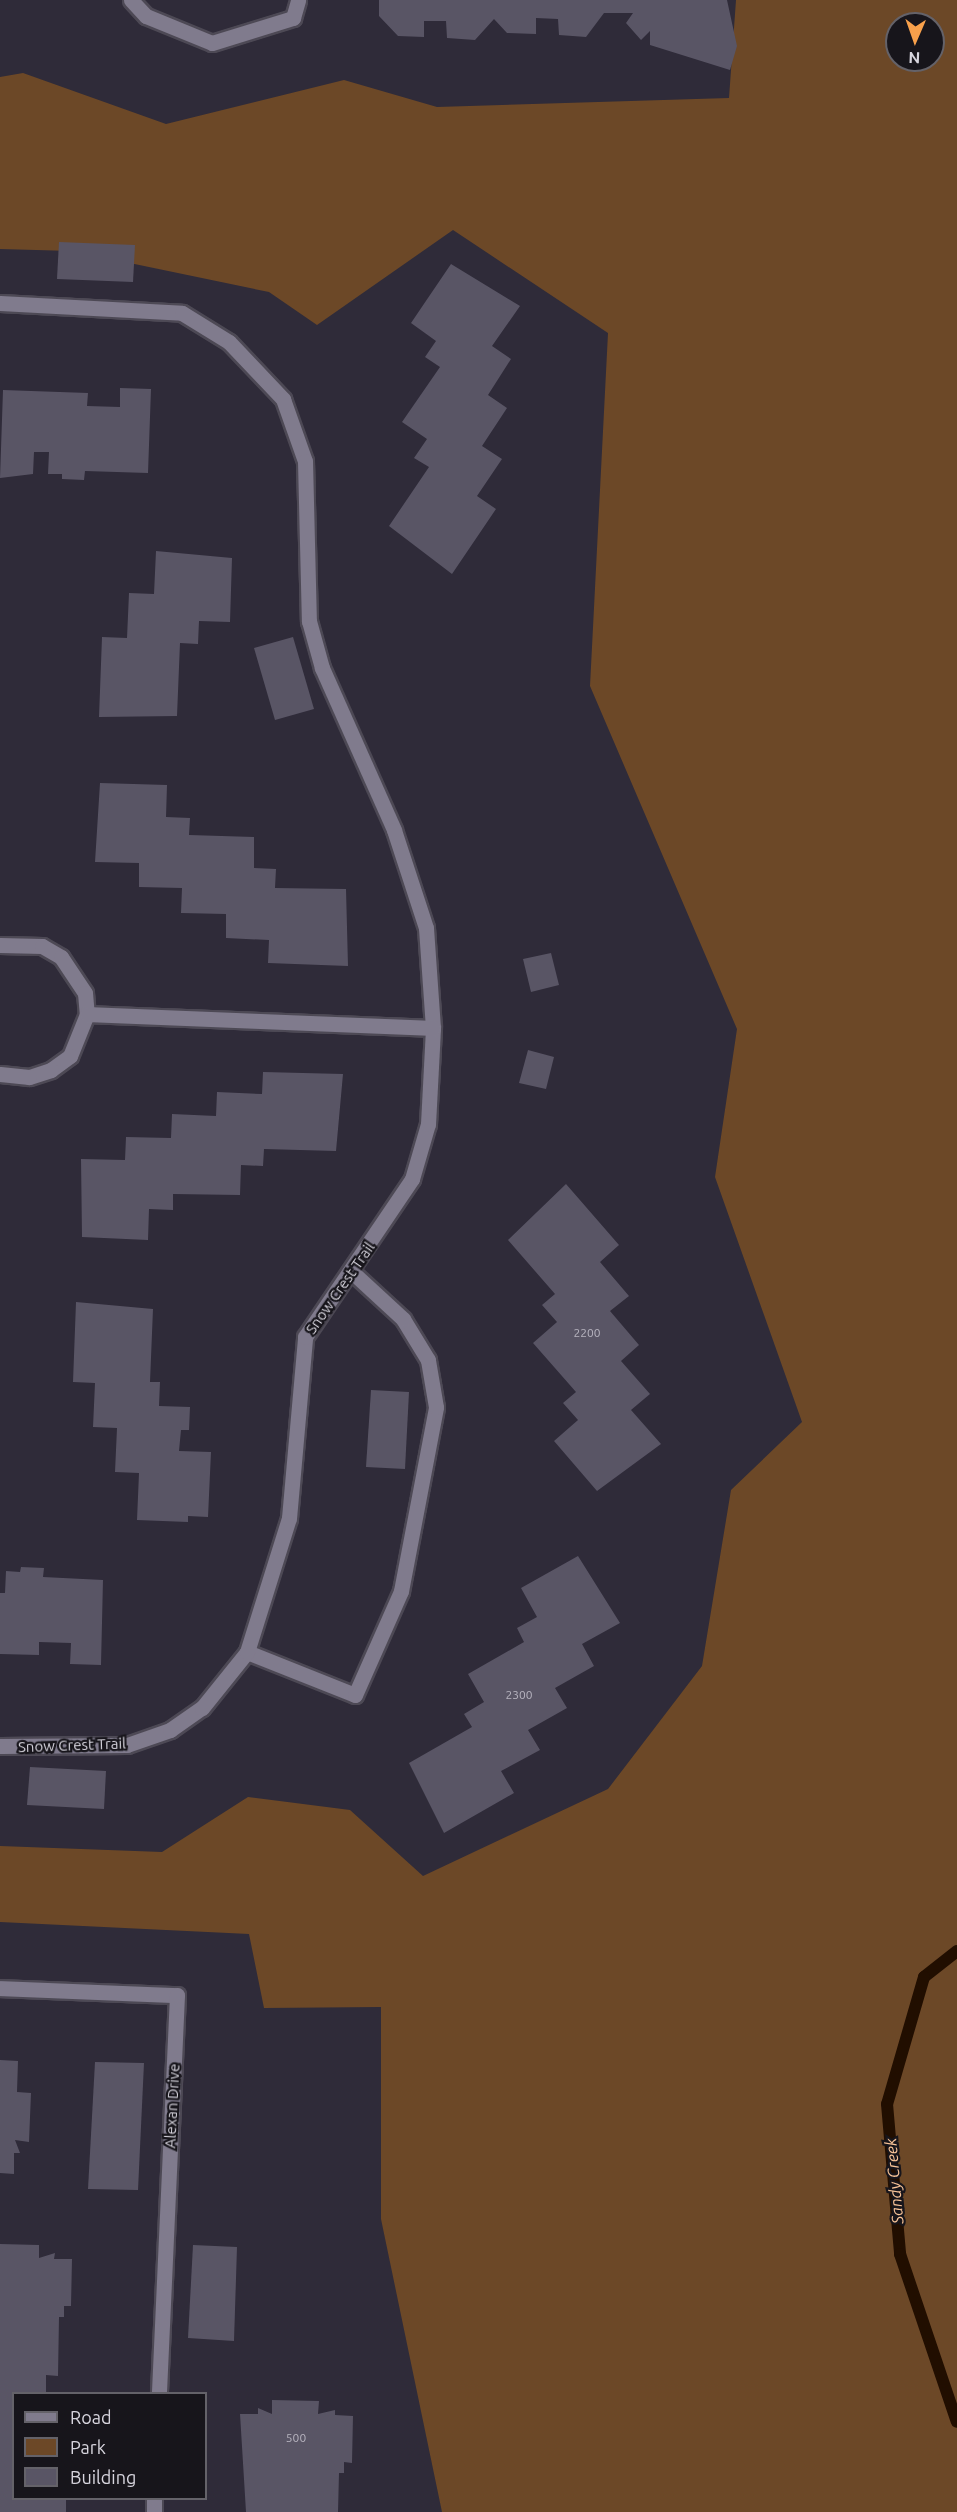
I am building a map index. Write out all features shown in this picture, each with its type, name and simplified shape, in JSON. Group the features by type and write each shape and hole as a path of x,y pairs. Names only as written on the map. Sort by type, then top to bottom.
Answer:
{"street":[{"path":"131,0 146,16 212,42 293,18 298,0"},
{"name":"Snow Crest Trail","path":"0,303 182,313 229,342 283,399 305,461 309,621 322,668 394,830 426,928 433,1028 428,1124 412,1179 305,1338 289,1518 247,1652 202,1708 170,1730 128,1745 0,1746"},
{"path":"0,945 42,946 61,957 81,983 87,1014 70,1056 51,1070 29,1077 0,1074"},
{"path":"87,1014 433,1028"},
{"path":"247,1652 355,1695 401,1591 436,1407 428,1360 403,1319 351,1271"},
{"name":"Alexan Drive","path":"0,1988 177,1995 159,2392"}],"green space":[{"path":"736,0 957,0 957,2512 442,2512 381,2219 381,2007 264,2008 249,1934 0,1922 0,1846 162,1852 248,1797 350,1810 423,1876 608,1789 702,1666 731,1490 802,1422 715,1177 737,1029 590,686 608,333 453,230 317,325 269,292 72,251 0,249 0,77 23,73 166,124 344,80 437,107 729,98"}],"building":[{"path":"379,0 727,0 737,46 730,70 650,45 650,31 641,40 626,23 633,13 604,13 586,37 559,35 558,19 536,18 536,34 507,33 494,19 475,40 447,38 446,21 424,21 424,37 398,36 379,16"},
{"path":"59,242 135,245 133,282 57,279"},
{"path":"451,264 520,306 492,346 511,359 488,395 507,408 482,446 502,459 477,496 496,509 452,574 389,526 429,467 414,458 427,439 402,422 440,367 425,357 436,341 411,323"},
{"path":"120,388 151,389 148,473 85,471 84,480 62,479 62,474 48,474 49,452 34,452 33,474 0,478 3,390 88,393 87,406 120,407"},
{"path":"156,551 232,558 230,622 199,621 198,644 180,643 177,716 99,717 102,637 127,638 129,593 154,594"},
{"path":"293,637 314,709 275,720 254,648"},
{"path":"100,783 167,785 166,817 190,818 189,835 254,837 254,868 276,869 275,888 346,889 348,966 268,963 269,940 226,938 226,914 181,913 182,888 139,887 139,863 95,862"},
{"path":"551,953 559,985 531,992 523,959"},
{"path":"528,1050 554,1057 546,1089 519,1083"},
{"path":"263,1072 343,1074 336,1151 264,1149 263,1166 241,1165 240,1195 173,1194 173,1210 149,1209 148,1240 82,1237 81,1159 125,1160 126,1137 171,1138 172,1114 216,1116 217,1092 262,1094"},
{"path":"566,1184 619,1245 600,1262 629,1296 610,1311 639,1345 621,1361 650,1394 631,1410 661,1444 597,1491 554,1441 578,1420 563,1403 576,1392 533,1343 557,1322 542,1305 555,1294 508,1240"},
{"path":"76,1302 153,1309 150,1382 160,1382 159,1406 190,1407 189,1430 181,1430 179,1451 211,1452 208,1517 188,1516 188,1522 137,1520 139,1473 115,1472 117,1428 93,1427 95,1383 73,1382"},
{"path":"371,1390 409,1392 405,1469 366,1467"},
{"path":"578,1556 620,1623 582,1644 594,1666 555,1688 567,1708 528,1730 540,1750 501,1771 514,1793 444,1833 409,1763 472,1727 464,1714 484,1702 468,1674 524,1642 517,1628 537,1617 521,1588"},
{"path":"21,1567 44,1568 43,1577 103,1580 101,1665 70,1664 71,1643 39,1642 39,1655 0,1654 0,1593 5,1593 6,1571 20,1572"},
{"path":"30,1767 106,1771 104,1809 27,1805"},
{"path":"0,2060 18,2061 17,2092 31,2093 29,2142 15,2140 20,2153 14,2153 14,2174 0,2173"},
{"path":"95,2062 144,2063 138,2190 88,2189"},
{"path":"0,2244 39,2245 39,2258 55,2253 54,2259 72,2259 71,2306 64,2306 64,2317 59,2317 58,2376 46,2375 46,2392 12,2392 12,2500 66,2500 66,2512 0,2512"},
{"path":"193,2245 237,2247 234,2341 188,2338"},
{"path":"272,2400 319,2401 318,2414 335,2410 335,2415 353,2416 352,2463 344,2462 344,2473 339,2473 338,2512 246,2512 240,2414 258,2414 258,2408 272,2414"}],"waterway":[{"name":"Sandy Creek","path":"957,1951 924,1977 887,2104 900,2254 957,2422"}]}
